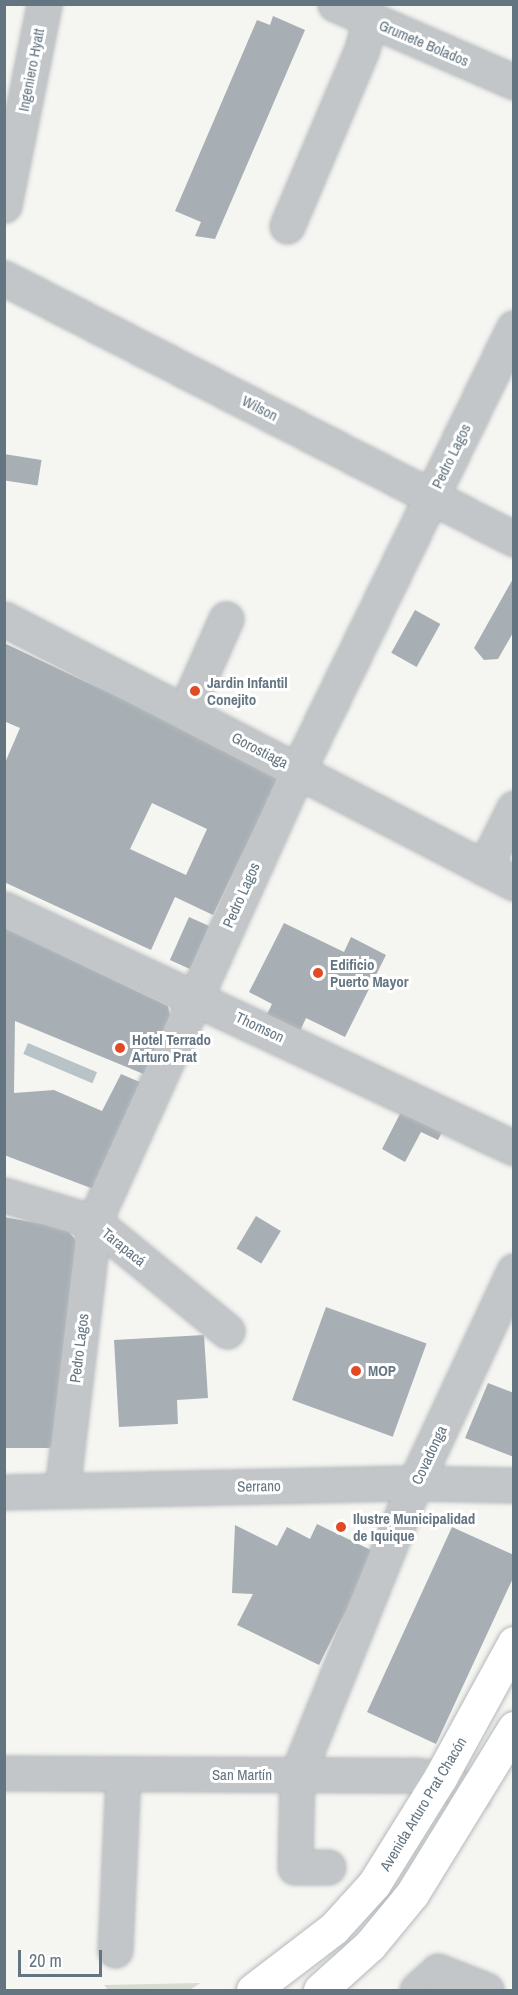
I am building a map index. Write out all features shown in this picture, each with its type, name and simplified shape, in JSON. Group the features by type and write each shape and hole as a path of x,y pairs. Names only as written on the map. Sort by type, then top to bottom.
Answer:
{"main road":[{"name":"Avenida Arturo Prat Chacón","path":"253,1990 306,1953 355,1907 395,1855 440,1778 513,1643"},
{"path":"320,1990 392,1920 433,1864 513,1728"}],"street":[{"name":"Ingeniero Hyatt","path":"4,206 44,4"},
{"name":"Grumete Bolados","path":"335,4 513,82"},
{"path":"287,226 361,52 370,20"},
{"name":"Wilson","path":"4,278 432,495 513,539"},
{"name":"Pedro Lagos","path":"62,1490 94,1222 298,770 513,328"},
{"name":"Gorostiaga","path":"4,619 513,883"},
{"path":"185,711 226,619"},
{"path":"484,868 513,808"},
{"name":"Thomson","path":"4,909 195,996 513,1148"},
{"name":"Tarapacá","path":"4,1195 94,1222 227,1331"},
{"name":"Covadonga","path":"297,1775 415,1483 513,1271"},
{"name":"Serrano","path":"4,1492 415,1483 513,1485"},
{"name":"San Martín","path":"4,1773 440,1778 474,1796"},
{"path":"116,1950 123,1774"},
{"path":"297,1775 295,1867 328,1867"},
{"path":"417,1990 438,1971 486,1990"}],"shaded area":[{"path":"28,1043 97,1072 92,1083 23,1054"},
{"path":"200,1983 190,1990 108,1990 104,1985"}],"building":[{"path":"273,16 305,30 215,239 195,236 201,222 175,211 257,20 270,25"},
{"path":"4,454 42,460 37,486 4,480"},
{"path":"514,577 514,631 498,659 484,660 474,648"},
{"path":"415,610 440,624 417,667 391,653"},
{"path":"4,643 280,774 213,915 175,897 151,950 4,882 4,765 20,728 6,722 4,725","holes":["152,803 207,829 186,875 130,849"]},
{"path":"189,917 209,926 190,969 170,960"},
{"name":"Edificio Puerto Mayor","path":"284,923 344,952 351,937 386,955 345,1037 306,1018 300,1031 267,1014 272,1004 249,992"},
{"name":"Hotel Terrado Arturo Prat","path":"4,928 168,1006 171,1021 146,1075 15,1021 14,1093 54,1090 102,1111 121,1074 142,1083 96,1190 4,1155"},
{"path":"403,1108 444,1128 438,1140 421,1132 405,1162 382,1149"},
{"path":"256,1216 281,1231 261,1264 236,1249"},
{"path":"4,1217 65,1228 76,1240 56,1444 49,1448 4,1448"},
{"name":"MOP","path":"326,1307 427,1344 393,1437 292,1400"},
{"path":"204,1335 208,1398 177,1400 178,1424 119,1427 114,1340"},
{"path":"488,1383 514,1393 514,1457 465,1438"},
{"path":"317,1524 375,1552 319,1665 237,1625 253,1594 232,1593 235,1525 277,1546 287,1527 310,1539"},
{"path":"452,1527 514,1555 514,1576 436,1744 367,1712"}],"place":[{"name":"Jardin Infantil Conejito","path":"195,691"},
{"name":"Edificio Puerto Mayor","path":"318,973"},
{"name":"Hotel Terrado Arturo Prat","path":"120,1048"},
{"name":"MOP","path":"356,1371"},
{"name":"Ilustre Municipalidad de Iquique","path":"341,1527"}]}
